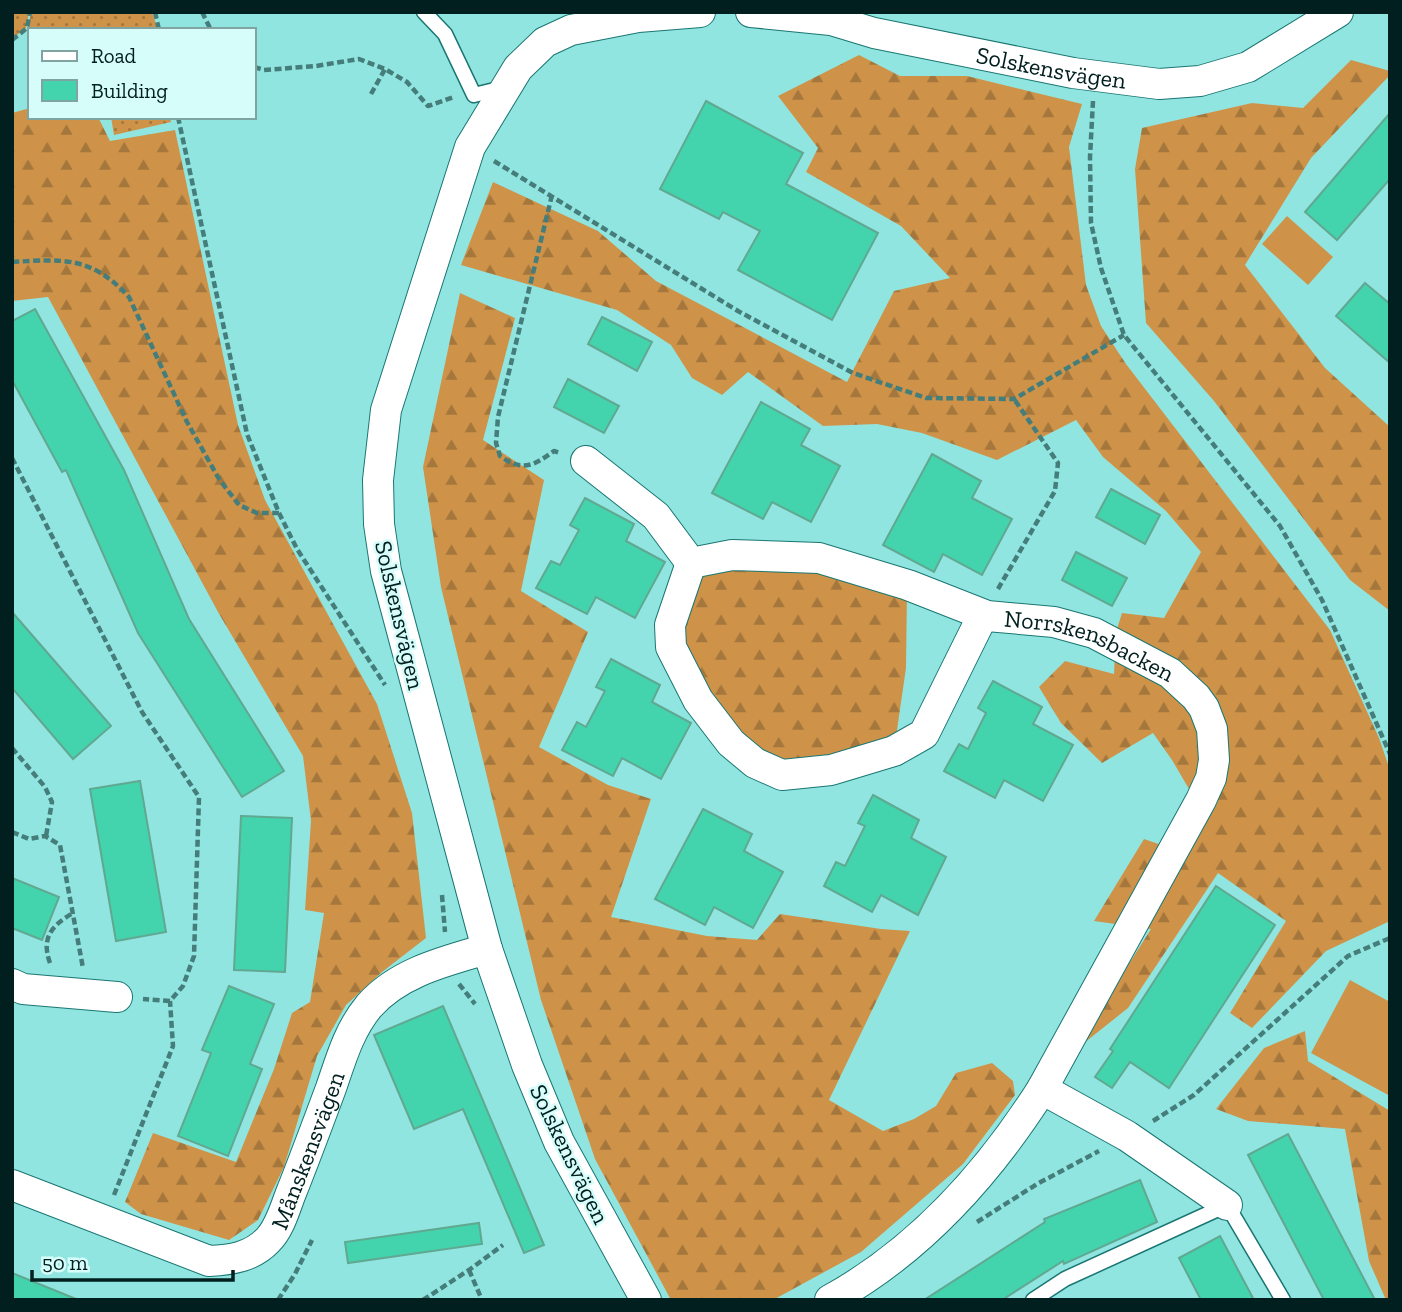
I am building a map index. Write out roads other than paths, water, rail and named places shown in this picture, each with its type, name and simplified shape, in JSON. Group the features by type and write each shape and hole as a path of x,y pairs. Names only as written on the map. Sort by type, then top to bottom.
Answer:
{"street":[{"name":"Solskensvägen","path":"646,1300 559,1142 527,1065 487,949 388,582 379,524 378,480 386,410 471,147 518,68 545,42 571,30 638,17 700,12"},
{"name":"Solskensvägen","path":"751,12 831,20 874,33 1095,76 1159,85 1200,81 1248,67 1338,12"},
{"path":"586,461 656,516 691,564 670,625 671,647 698,700 731,743 755,763 782,775 831,770 894,751 924,734 983,614"},
{"name":"Norrskensbacken","path":"691,564 732,555 819,558 908,585 983,614 1054,622 1094,633 1170,673 1196,696 1204,708 1214,743 1211,778 1201,800 1018,1126 987,1168 923,1235 858,1285 830,1300"},
{"name":"Månskensvägen","path":"12,1185 209,1261 233,1260 250,1253 268,1241 276,1229 354,1027 370,1006 390,988 415,973 487,949"},
{"path":"12,984 23,989 117,997"},
{"path":"1041,1089 1127,1136 1227,1205"}],"lane":[{"path":"424,12 445,34 474,95 505,87"},
{"path":"1033,1300 1065,1279 1227,1205 1283,1300"}]}
